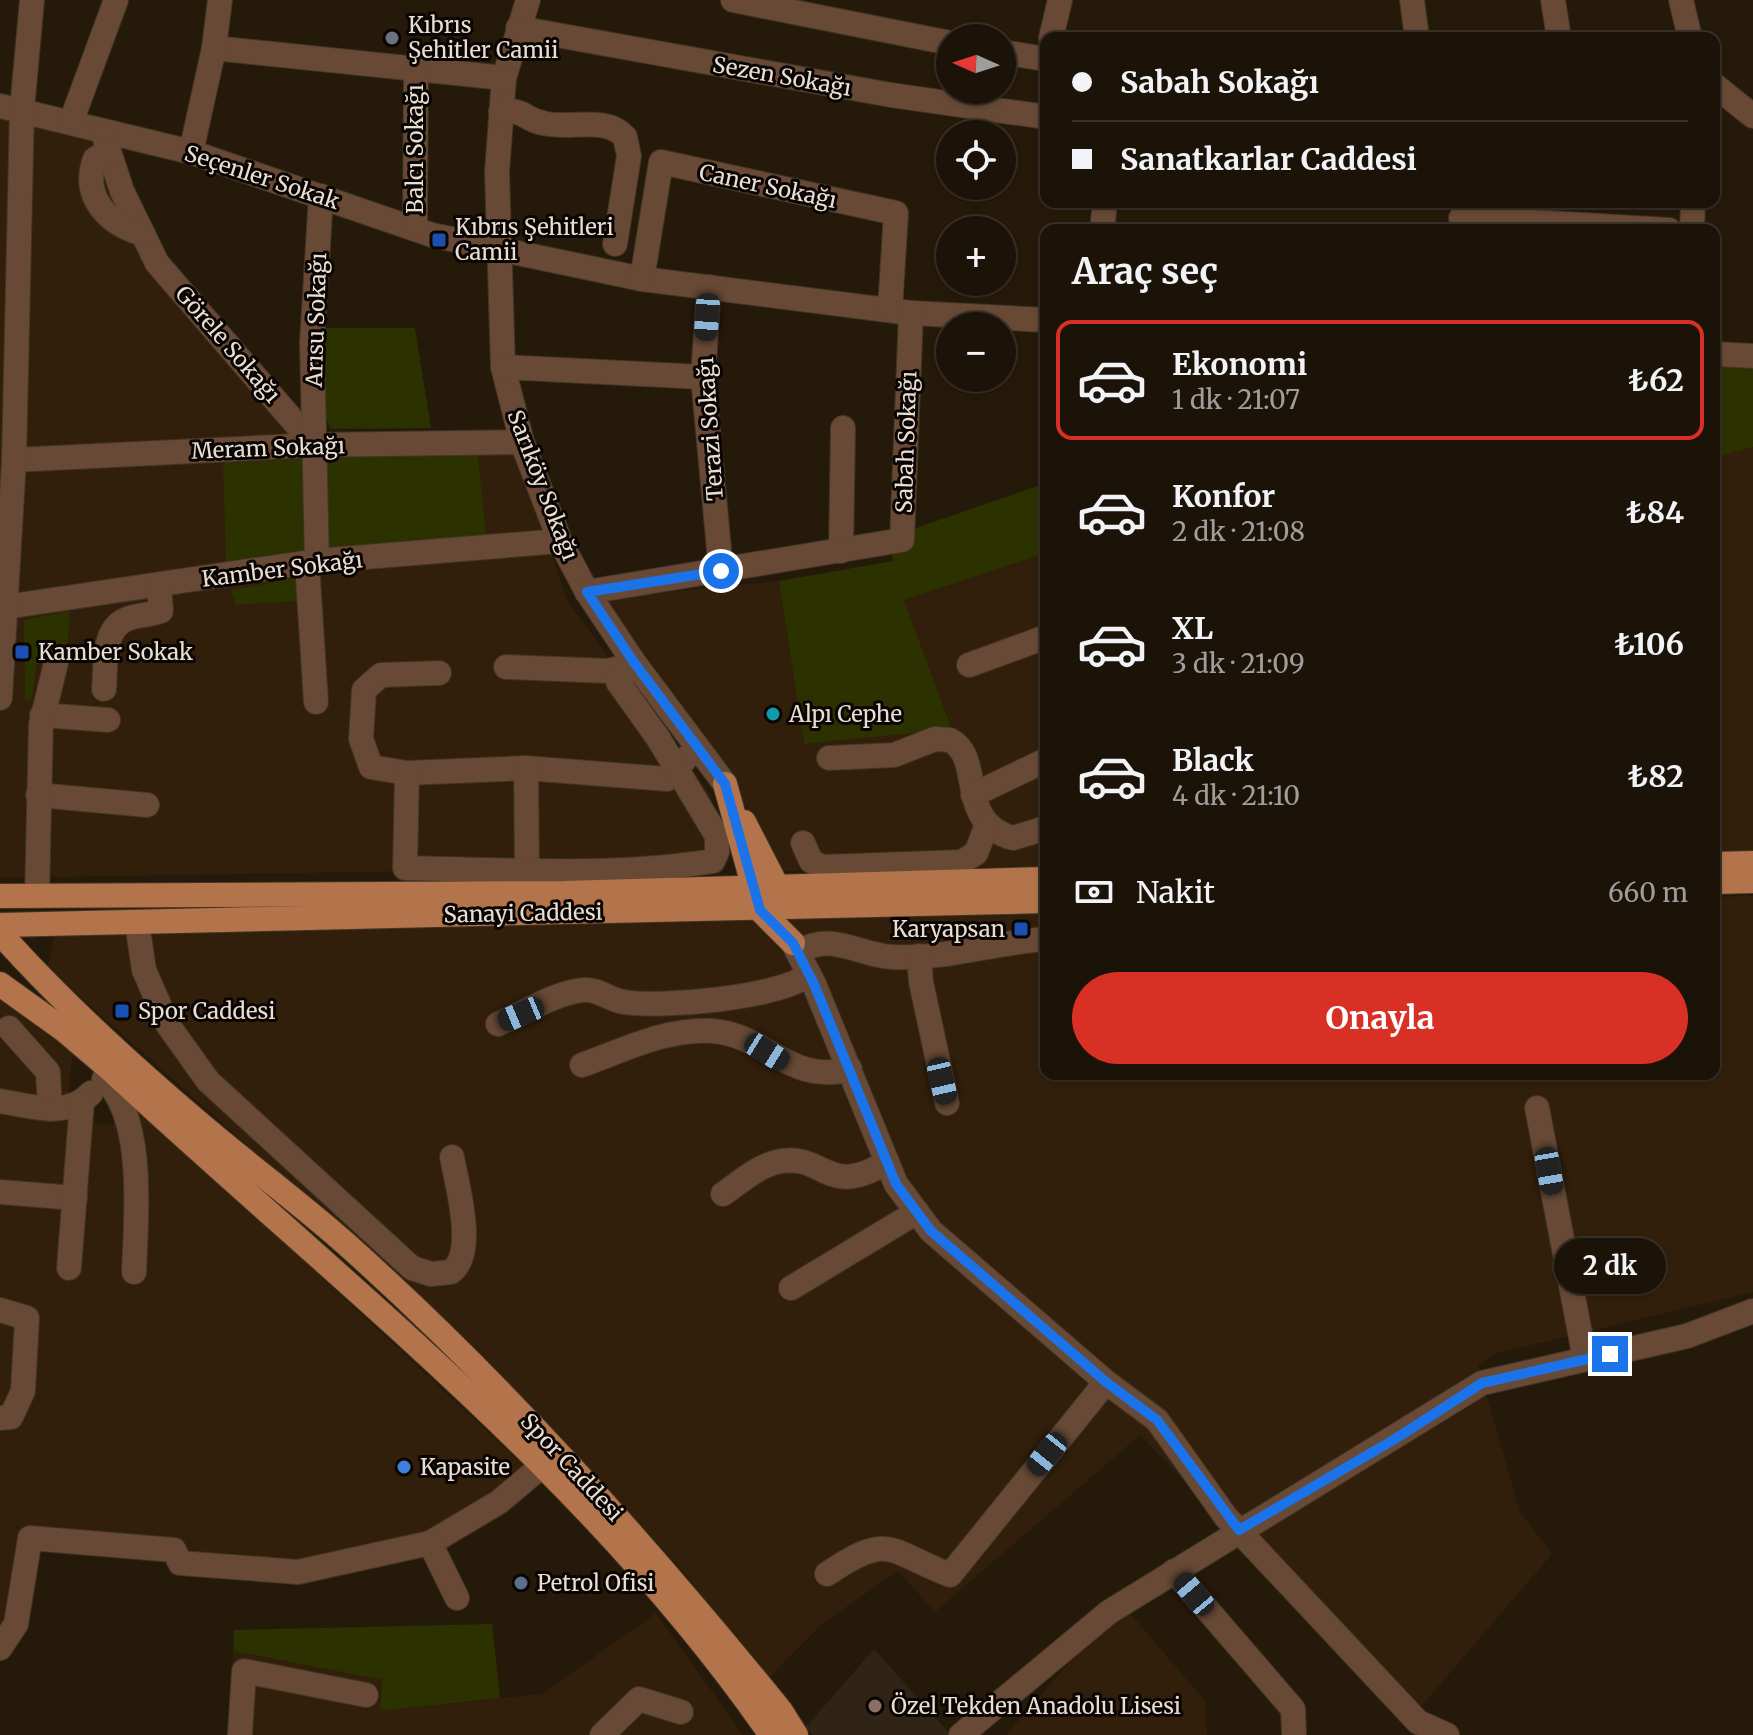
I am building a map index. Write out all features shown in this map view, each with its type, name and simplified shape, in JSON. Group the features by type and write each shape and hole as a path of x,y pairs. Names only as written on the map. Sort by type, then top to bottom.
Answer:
{"main road":[{"path":"725,784 788,910 800,956"},
{"path":"725,784 760,910 800,956"},
{"path":"1720,864 1753,863"},
{"name":"Sanayi Caddesi","path":"0,896 517,878 751,886 1040,879"},
{"path":"1720,882 1753,881"},
{"name":"Sanayi Caddesi","path":"0,925 788,910 1040,901"},
{"path":"34,971 29,942 49,925"},
{"name":"Spor Caddesi","path":"0,933 34,971 202,1126 345,1243 515,1405 656,1558 781,1711 796,1735"},
{"name":"Spor Caddesi","path":"0,984 64,1030 108,1075 544,1464 642,1569 771,1735"}],"street":[{"path":"0,698 14,460 11,108 32,0"},
{"path":"71,122 116,0"},
{"path":"191,152 214,48 220,0"},
{"name":"Sarıköy Sokağı","path":"528,0 504,78 501,111 497,172 503,367 522,442 560,541 587,592 631,663 725,784"},
{"path":"733,0 936,40"},
{"path":"1052,32 1060,0"},
{"path":"1412,0 1416,32"},
{"path":"1553,0 1558,32"},
{"path":"1681,0 1689,32"},
{"name":"Sezen Sokağı","path":"518,28 891,95 1040,116"},
{"path":"214,48 504,78"},
{"path":"1016,54 1040,58"},
{"name":"Balcı Sokağı","path":"415,229 416,69"},
{"path":"1720,90 1753,116"},
{"name":"Seçenler Sokak","path":"11,108 71,122 106,142 191,152 415,229 642,279 901,311 1040,320"},
{"path":"501,111 520,110 548,124 607,126 625,137 629,156 615,244"},
{"name":"Görele Sokağı","path":"106,142 122,191 157,263 314,445"},
{"name":"Caner Sokağı","path":"642,279 661,162 896,213 901,311"},
{"name":"Arısu Sokağı","path":"314,445 312,343 321,196"},
{"path":"1461,217 1559,212 1632,224"},
{"name":"Terazi Sokağı","path":"709,287 703,377 721,571"},
{"name":"Sabah Sokağı","path":"587,592 902,540 901,311"},
{"path":"1720,354 1753,356"},
{"path":"503,367 703,377"},
{"path":"841,551 843,428"},
{"name":"Meram Sokağı","path":"14,460 314,445 522,442"},
{"path":"314,445 312,562 316,702"},
{"name":"Kamber Sokağı","path":"5,607 312,562 560,541"},
{"path":"104,689 107,646 114,631 122,621 161,611 159,586"},
{"path":"969,665 1040,639"},
{"path":"37,896 42,715 56,663"},
{"path":"506,667 608,671 631,663"},
{"path":"407,773 405,868 517,878 685,866 713,861 717,836 618,682 631,663"},
{"path":"439,673 381,675 364,690 360,716 361,739 371,767 407,773 526,768 667,779 696,745"},
{"path":"42,715 108,720"},
{"path":"829,758 894,755 913,751 935,739 950,740 962,752 973,795 987,825 1013,838 1040,830"},
{"path":"973,795 1040,763"},
{"path":"517,878 526,768"},
{"path":"38,795 147,805"},
{"path":"803,843 811,861 822,867 962,862 976,853 987,825"},
{"path":"137,923 144,970 168,1025 193,1064 361,1224 421,1273 451,1272 463,1257 464,1229 452,1157"},
{"path":"498,1024 581,990 601,992 613,1000 632,1003 738,997 782,989 800,956 814,944 832,942 880,956 919,956 1040,940"},
{"path":"800,956 896,1184 931,1231 1106,1382 1157,1420 1239,1530 1416,1728 1447,1735"},
{"path":"919,956 921,982 947,1103"},
{"path":"9,1028 48,1072 50,1109"},
{"path":"582,1065 640,1041 712,1031 747,1040 801,1069 827,1073 850,1069"},
{"path":"0,1101 50,1109 75,1107 108,1075 123,1105 138,1193 134,1272"},
{"path":"69,1268 82,1101"},
{"path":"1537,1108 1585,1359"},
{"path":"723,1194 776,1162 803,1162 830,1174 851,1178 864,1176 887,1162"},
{"path":"0,1192 75,1198"},
{"path":"791,1288 917,1212"},
{"path":"0,1310 27,1318 23,1391 11,1417 0,1418"},
{"path":"961,1735 1109,1612 1482,1383 1687,1336 1753,1311"},
{"path":"827,1574 860,1551 884,1547 895,1548 950,1575 1106,1382"},
{"path":"0,1648 16,1624 30,1538 174,1550 180,1563 298,1572 430,1543 499,1502 544,1464"},
{"path":"430,1543 457,1598"},
{"path":"1174,1571 1293,1709 1294,1735"},
{"path":"240,1735 244,1671 366,1695"},
{"path":"602,1735 639,1699 681,1712"},
{"path":"988,1735 1003,1702"}],"shaded area":[{"path":"0,108 94,138 158,271 255,379 304,457 487,537 477,450 516,449 568,602 710,794 726,866 0,878"},
{"path":"1753,447 1753,852 1720,853 1720,456"},
{"path":"1040,555 1040,866 780,871 718,754 604,598 779,581 804,744 952,728 904,600"},
{"path":"1753,896 1753,1292 1494,1354 1478,1366 1520,1512 1552,1554 1408,1722 1239,1537 1140,1435 935,1612 898,1571 823,1623 768,1679 677,1564 412,1291 47,968 55,934 1040,913 1040,1080 1720,1080 1720,897"},
{"path":"0,999 73,1049 66,1118 111,1125 142,1116 186,1151 528,1469 441,1527 298,1564 214,1560 25,1528 13,1617 0,1630"},
{"path":"1129,1612 1205,1701 1207,1735 1006,1735 1085,1645"},
{"path":"656,1613 743,1735 229,1735 233,1651 382,1680 380,1711 542,1694"},
{"name":"Özel Tekden Anadolu Lisesi","path":"874,1649 951,1735 813,1735 806,1727"}],"green space":[{"path":"317,328 415,328 431,428 330,429 322,406"},
{"path":"1720,363 1753,363 1753,447 1720,456"},
{"path":"477,450 487,537 226,564 223,463"},
{"path":"1040,485 1040,555 904,600 952,729 804,744 779,581 893,561 890,537"},
{"path":"295,578 298,601 236,605 231,590"},
{"path":"70,611 67,657 37,660 32,699 25,700 24,620"},
{"path":"492,1624 500,1698 380,1711 382,1680 233,1651 234,1630"}],"place":[{"name":"Kıbrıs Şehitler Camii","path":"392,38"},
{"name":"Kıbrıs Şehi̇tleri̇ Cami̇i̇","path":"439,240"},
{"name":"Kamber Sokak","path":"22,652"},
{"name":"Alpı Cephe","path":"773,714"},
{"name":"Karyapsan","path":"1021,929"},
{"name":"Spor Caddesi","path":"122,1011"},
{"name":"Kapasite","path":"404,1467"},
{"name":"Petrol Ofisi","path":"521,1583"},
{"name":"Özel Tekden Anadolu Lisesi","path":"875,1706"}],"route":[{"path":"721,571 587,592 633,661 725,784 760,910 793,943 814,984 896,1184 931,1231 1074,1351 1106,1382 1157,1420 1226,1517 1239,1530 1395,1439 1482,1383 1610,1354"}]}
